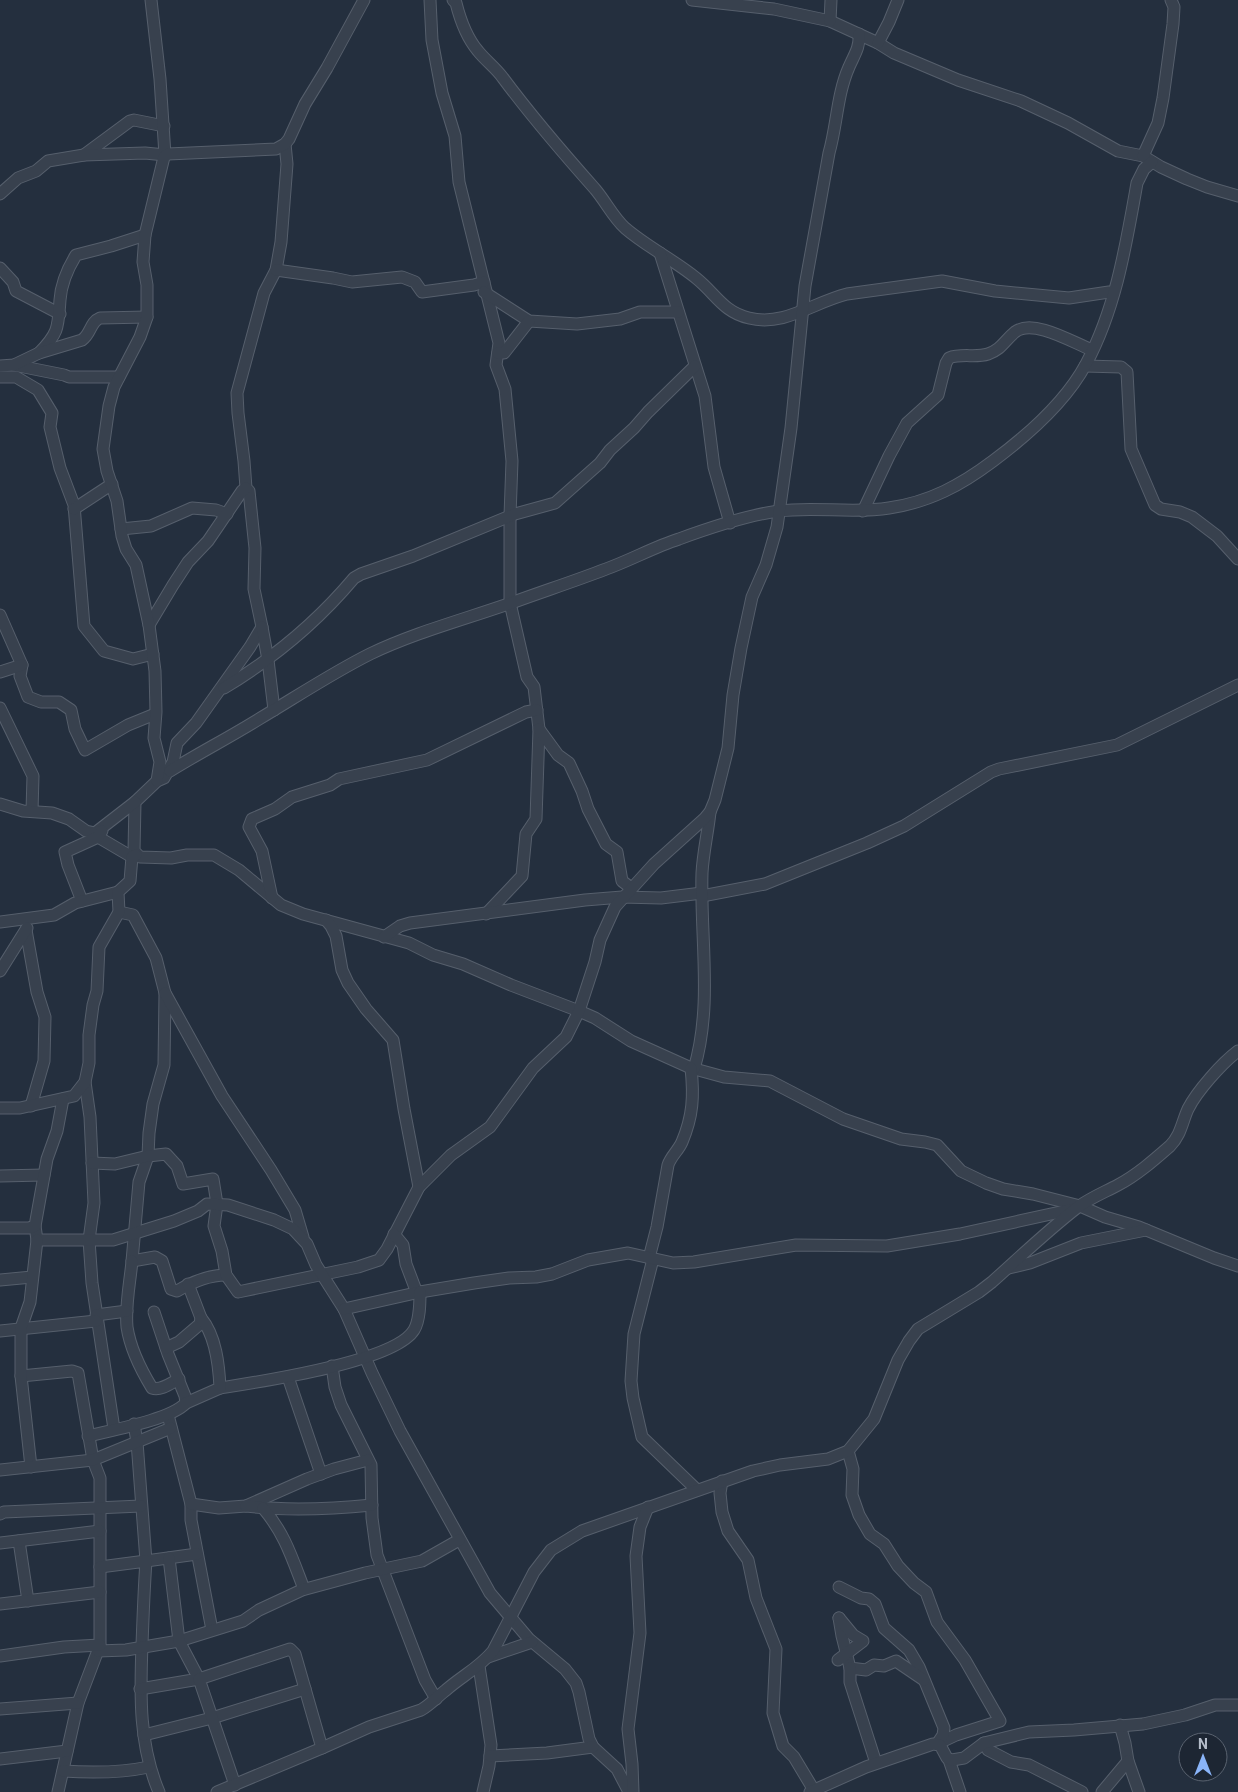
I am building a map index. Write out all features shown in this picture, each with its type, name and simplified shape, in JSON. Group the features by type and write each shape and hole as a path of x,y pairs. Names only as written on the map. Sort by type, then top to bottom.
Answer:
{"street":[{"path":"151,0 164,126 165,155 145,235 143,262 147,285 147,317 140,337 114,387 109,406 103,449 107,471 117,501 126,549 136,565 149,625 155,672 154,738 160,762 157,781"},
{"path":"274,710 268,660 254,589 256,548 250,491 246,488 238,413 238,393 264,292 276,270 281,242 287,164 285,144 305,104 364,0"},
{"path":"430,0 432,40 442,93 455,136 460,182 479,284 487,294 529,321 577,324 620,319 640,312 678,312"},
{"path":"453,0 456,3 471,42 477,50 502,76 549,136 604,199 624,227 694,276 709,288 725,307 739,315 765,321 802,311 831,298 847,294 942,281 995,291 1069,298 1109,292 1112,294"},
{"path":"692,0 774,10 830,21 894,53 958,80 1021,101 1068,123 1118,151 1147,161 1207,187 1238,196"},
{"path":"830,21 831,0"},
{"path":"858,52 875,42 889,22 898,0"},
{"path":"82,902 65,852 101,833 170,771 347,666 395,643 451,621 510,603 607,569 678,539 730,523 779,511 863,510 892,508 912,504 962,483 1014,445 1059,402 1085,366 1108,314 1112,294 1119,279 1138,183 1147,161 1158,123 1173,24 1174,7 1171,0"},
{"path":"720,1502 701,1489 642,1436 631,1381 634,1334 670,1158 682,1142 693,1105 692,1069 703,1032 705,983 702,870 710,812 728,748 735,685 752,597 766,565 774,539 791,428 805,286 829,153 837,120 838,101 848,69 858,52 859,34"},
{"path":"84,155 130,121 134,120 164,126"},
{"path":"0,194 18,178 36,171 48,161 84,155 130,153 165,155 276,149 285,144"},
{"path":"39,353 53,338 60,314 60,299 63,285 68,267 76,255 145,235"},
{"path":"660,253 707,407 714,467 730,523"},
{"path":"0,268 12,282 16,291 60,314"},
{"path":"276,270 352,282 402,277 415,282 422,292 479,284"},
{"path":"487,294 501,353"},
{"path":"4,370 39,353 82,340 88,336 94,322 100,318 147,317"},
{"path":"486,914 522,876 526,834 536,819 539,729 534,687 527,677 510,603 512,461 505,389 496,366 501,353 529,321"},
{"path":"863,510 907,423 938,395 949,358 985,355 1000,348 1015,332 1031,328 1049,330 1092,350"},
{"path":"220,690 287,646 323,612 354,578 510,516 560,499 600,463 610,450 695,366"},
{"path":"1085,366 1122,368 1127,372 1131,449 1155,505 1161,509 1180,512 1192,517 1217,536 1238,559"},
{"path":"4,370 64,375 69,378 119,377"},
{"path":"4,370 38,390 52,413 50,427 60,468 74,509 84,626 104,651 133,659 153,654"},
{"path":"74,509 112,484"},
{"path":"149,625 188,562 208,541 242,490 246,488"},
{"path":"121,529 151,526 192,508 216,510 226,514"},
{"path":"0,615 22,664 20,676 28,696 42,702 59,702 71,710 75,729 84,750 128,725 155,714"},
{"path":"170,771 177,743 196,723 262,628"},
{"path":"0,672 22,664"},
{"path":"384,937 400,926 585,900 622,897 661,898 754,888 807,868 904,826 990,772 1117,745 1238,685"},
{"path":"0,708 33,776 32,811"},
{"path":"272,898 262,851 249,827 252,819 275,809 292,797 330,785 339,779 428,760 526,712 537,710"},
{"path":"539,729 558,755 569,763 588,809 606,844 616,852 622,881 631,888"},
{"path":"0,971 29,926 75,903 118,892 130,882 134,856 135,802"},
{"path":"0,804 22,811 52,813 69,819 86,831 101,833 134,856 171,858 187,855 214,855 239,870 281,905 302,914 409,944 433,956 463,964 511,986 580,1010 631,1041 692,1069 724,1077 770,1080 852,1122 901,1139 936,1145 962,1171 986,1183 1002,1189 1033,1194 1078,1207 1146,1230 1238,1266"},
{"path":"92,1163 115,1164 148,1156 166,1154 176,1166 183,1184 213,1179 217,1204 214,1226 222,1251 226,1275 238,1292 358,1268 379,1260 419,1187 451,1155 490,1127 533,1068 566,1037 580,1010 606,923 622,897 654,864 710,812"},
{"path":"114,1429 92,1283 89,1240 94,1203 90,1117 86,1082 89,1063 92,1005 97,991 99,947 119,912 118,892"},
{"path":"119,912 133,915 156,958 166,993 222,1096 295,1210 303,1240"},
{"path":"0,922 54,915"},
{"path":"326,920 336,936 342,970 348,983 366,1009 393,1040 419,1187"},
{"path":"26,930 37,992 45,1017 44,1061 31,1106"},
{"path":"166,993 164,1065 153,1104 148,1156 139,1182 127,1328 132,1346 152,1388 162,1388 179,1379"},
{"path":"217,1792 369,1726 421,1710 488,1657 493,1651 534,1572 552,1550 582,1531 722,1481 780,1465 828,1459 848,1451 874,1419 898,1360 918,1329 979,1292 1078,1207 1121,1184 1170,1146 1179,1134 1193,1101 1210,1079 1238,1051"},
{"path":"0,1108 31,1106 74,1096 86,1082"},
{"path":"31,1467 21,1376 21,1328 30,1302 37,1240 35,1226 47,1159 57,1131 62,1099"},
{"path":"0,1176 44,1176"},
{"path":"37,1240 113,1240 174,1221 198,1211 207,1204 228,1205 274,1220 293,1229 303,1240 344,1309 400,1431 490,1593 532,1642 565,1668 576,1683 589,1739 593,1747 616,1769 629,1792"},
{"path":"344,1309 419,1293 509,1278 536,1277 552,1274 588,1260 628,1253 673,1263 694,1262 803,1245 875,1247 901,1245 960,1234 1078,1207"},
{"path":"0,1228 30,1228 35,1226"},
{"path":"1007,1268 1030,1263 1082,1243 1146,1230"},
{"path":"88,1436 168,1415 186,1403 220,1388 288,1377 366,1358 396,1345 414,1329 420,1304 419,1293 406,1264 403,1245 394,1234"},
{"path":"132,1261 155,1257 162,1261 171,1290 177,1291 188,1284 214,1275 226,1275"},
{"path":"0,1280 32,1277"},
{"path":"188,1284 216,1351 220,1388"},
{"path":"0,1332 96,1318 127,1311"},
{"path":"154,1312 186,1403"},
{"path":"166,1348 179,1342 191,1333 200,1324 201,1318"},
{"path":"332,1366 335,1387 341,1405 368,1460 372,1474 374,1545 403,1627 425,1680 436,1699"},
{"path":"21,1376 72,1371 78,1373 93,1460 100,1478 99,1648 78,1703 58,1792"},
{"path":"288,1377 321,1474"},
{"path":"168,1415 190,1504 191,1520 212,1630"},
{"path":"134,1424 146,1561 140,1689 149,1766 159,1792"},
{"path":"0,1470 93,1460 171,1428"},
{"path":"722,1481 720,1502 728,1531 748,1560 756,1598 776,1649 774,1722 784,1749 794,1757 813,1791 876,1763 937,1744 956,1735 1000,1721 965,1660 938,1622 926,1592 914,1583 898,1566 884,1544 870,1534 859,1515 852,1495 853,1470 848,1451"},
{"path":"246,1506 274,1492 321,1474 368,1460"},
{"path":"190,1504 219,1508 246,1506 263,1508 345,1508 372,1504"},
{"path":"0,1514 4,1512 100,1506 141,1506"},
{"path":"633,1792 628,1729 640,1633 636,1556 640,1527 648,1507"},
{"path":"263,1508 287,1542 304,1590"},
{"path":"0,1543 100,1532"},
{"path":"0,1656 64,1647 126,1650 179,1641 243,1621 259,1610 304,1590 422,1561 460,1540"},
{"path":"19,1541 28,1601"},
{"path":"100,1567 198,1554"},
{"path":"169,1558 179,1641 198,1679 235,1785"},
{"path":"839,1587 861,1598 869,1599 875,1604 884,1628 909,1650 919,1666 944,1728 943,1735 937,1744"},
{"path":"0,1604 100,1592"},
{"path":"488,1657 532,1642"},
{"path":"140,1689 198,1679 290,1649 295,1654 322,1748"},
{"path":"842,1657 850,1668 850,1682 876,1763"},
{"path":"850,1668 866,1670 874,1665 884,1666 896,1661 924,1680"},
{"path":"479,1666 491,1745 483,1792"},
{"path":"144,1735 212,1718 305,1689"},
{"path":"0,1709 78,1703"},
{"path":"949,1760 964,1758 984,1743 1041,1730 1068,1731 1143,1724 1215,1705 1238,1706"},
{"path":"1120,1725 1128,1761 1139,1792"},
{"path":"984,1743 988,1750 1011,1762 1028,1765 1082,1792"},
{"path":"937,1744 944,1750 949,1760 960,1792"},
{"path":"490,1756 547,1753 593,1747"},
{"path":"0,1759 67,1751"},
{"path":"1102,1792 1128,1761"},
{"path":"63,1771 106,1773 118,1770 128,1771 149,1766"}]}
